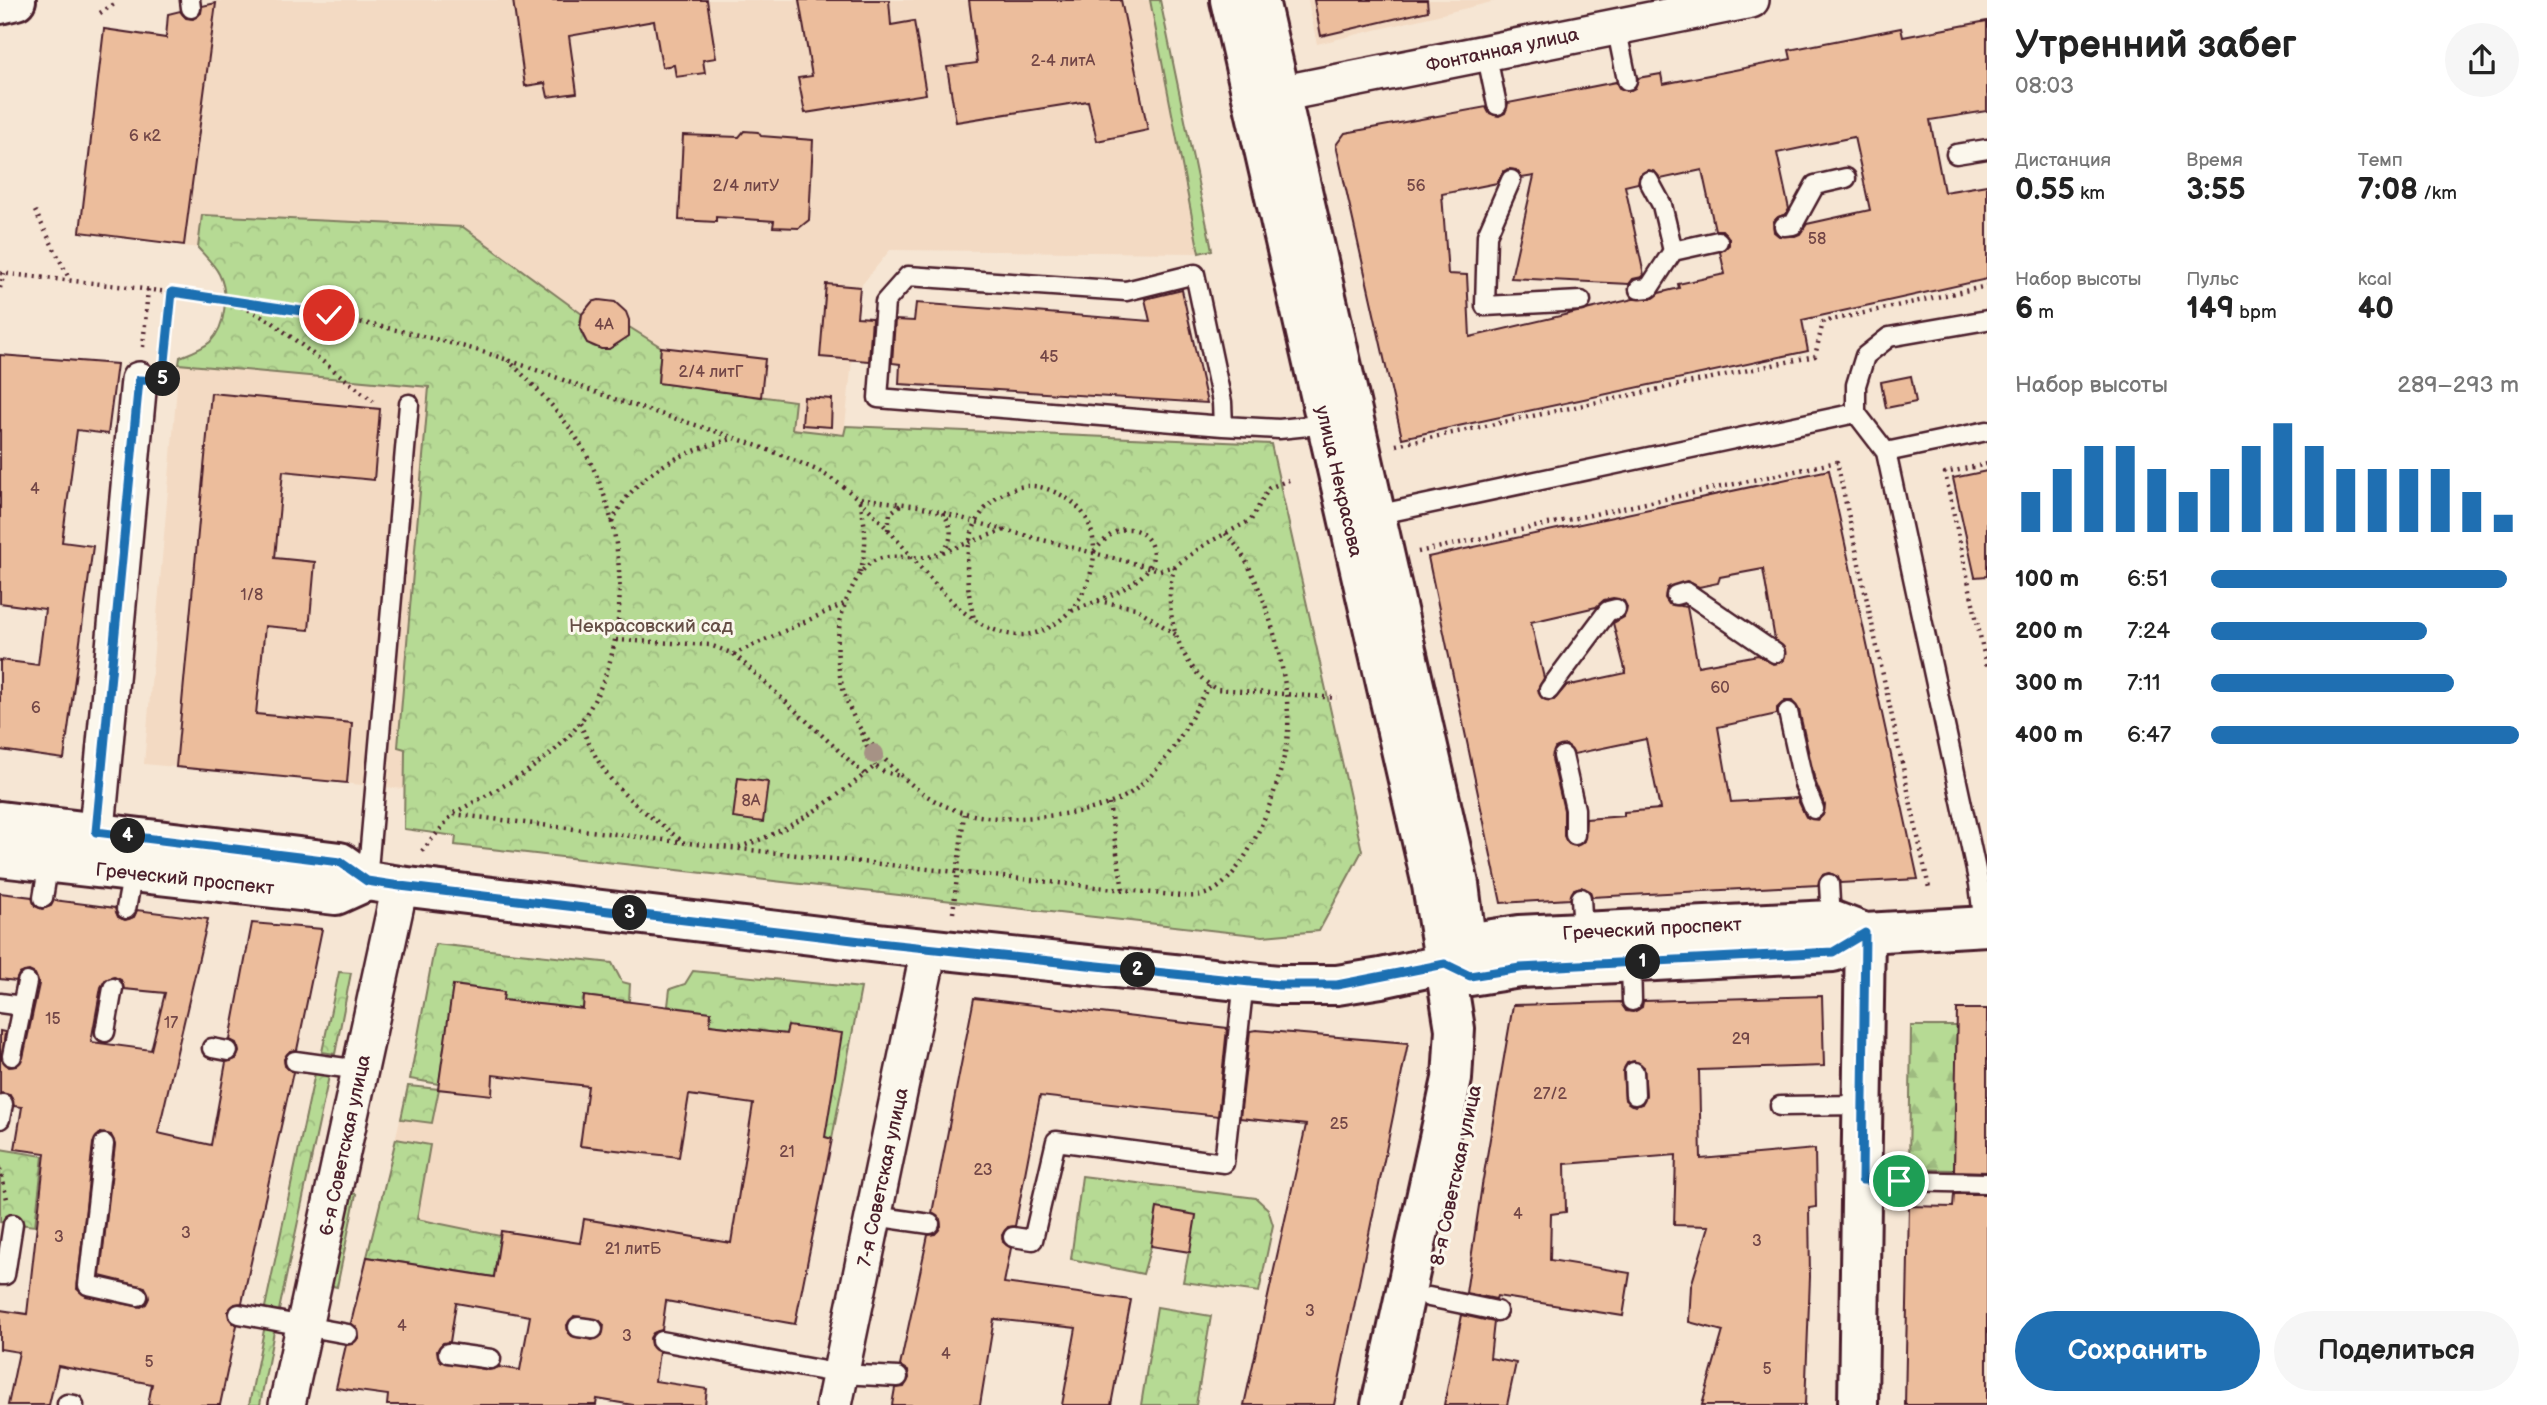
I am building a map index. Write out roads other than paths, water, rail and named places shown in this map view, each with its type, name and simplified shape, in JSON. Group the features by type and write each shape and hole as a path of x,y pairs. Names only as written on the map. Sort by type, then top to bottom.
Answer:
{"street":[{"path":"0,4 16,0"},
{"name":"улица Некрасова","path":"1230,0 1267,97 1362,517 1432,885 1460,961"},
{"name":"улица Некрасова","path":"1259,0 1267,97 1328,424 1362,517"},
{"name":"Фонтанная улица","path":"1267,97 1616,26 1653,9 1751,0"},
{"path":"94,850 139,380"},
{"name":"Греческий проспект","path":"0,821 94,850 133,872 336,895 384,883"},
{"name":"Греческий проспект","path":"0,857 46,880 94,850 340,862 384,883 929,949 1279,985 1337,985 1460,961 1519,936 1582,915 1842,912 1985,926"},
{"name":"6-я Советская улица","path":"287,1405 360,1070 384,883"},
{"path":"1842,912 1863,1105 1858,1405"},
{"name":"Греческий проспект","path":"1460,961 1520,968 1833,952 1842,912"},
{"name":"7-я Советская улица","path":"837,1390 929,949"},
{"name":"8-я Советская улица","path":"1406,1405 1476,1079 1475,1024 1460,961"},
{"name":"8-я Советская улица","path":"1381,1405 1452,1079 1460,961"}],"lane":[{"path":"1616,26 1627,80"},
{"path":"1486,52 1497,105"},
{"path":"1956,154 1987,149"},
{"path":"1784,226 1793,225 1815,186 1846,178"},
{"path":"1511,180 1487,235 1485,306 1581,301"},
{"path":"1649,181 1662,205 1673,251"},
{"path":"1639,289 1649,288 1673,251 1718,241"},
{"path":"1223,426 1222,402 1195,274 1126,291 908,276 885,302 878,398 1223,426 1279,429 1328,424"},
{"path":"1985,926 1979,884 1886,452 1856,413 1856,385 1865,356 1889,337 1987,320"},
{"path":"384,883 409,404"},
{"path":"1362,517 1856,413"},
{"path":"1886,452 1987,431"},
{"path":"1676,594 1686,592 1775,653"},
{"path":"1549,690 1608,611 1616,609"},
{"path":"1788,712 1804,784 1814,809"},
{"path":"1563,756 1575,809 1575,835"},
{"path":"126,909 133,872"},
{"path":"1631,962 1632,1001"},
{"path":"1013,1237 1033,1240 1056,1141 1224,1163 1244,981"},
{"path":"12,1056 27,982"},
{"path":"105,1032 113,988"},
{"path":"0,1003 22,1006"},
{"path":"295,1061 360,1070"},
{"path":"1634,1072 1635,1095"},
{"path":"1780,1106 1863,1105"},
{"path":"104,1144 88,1285 138,1296"},
{"path":"1862,1180 1987,1183"},
{"path":"874,1216 930,1224"},
{"path":"0,1275 5,1275 13,1224"},
{"path":"1429,1297 1497,1311"},
{"path":"239,1314 348,1335"},
{"path":"661,1341 837,1390 898,1377"},
{"path":"448,1353 491,1359"}],"park label":[{"name":"Некрасовский сад","path":"651,625"}]}
